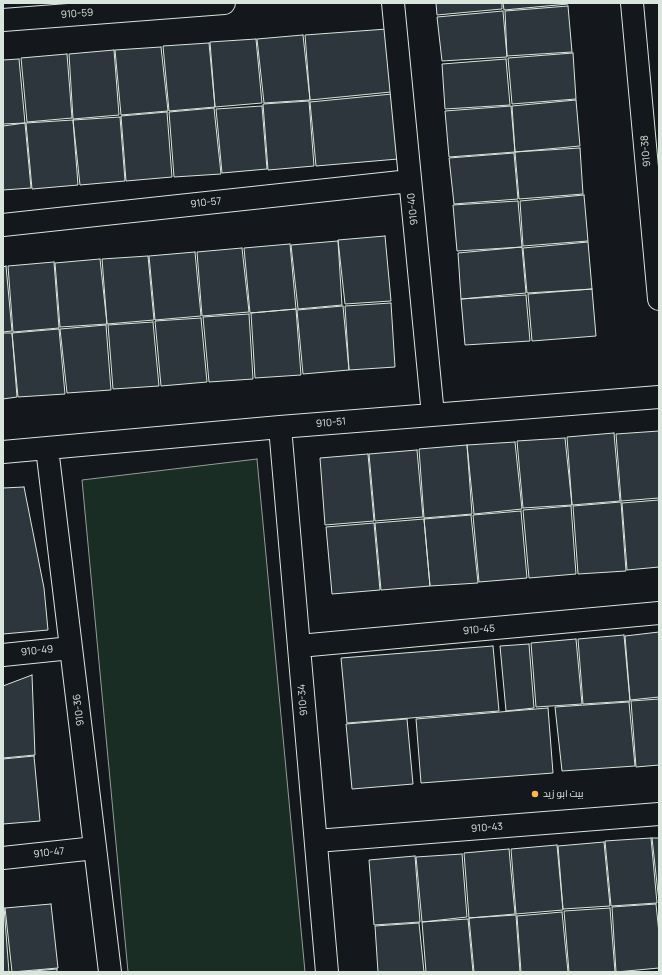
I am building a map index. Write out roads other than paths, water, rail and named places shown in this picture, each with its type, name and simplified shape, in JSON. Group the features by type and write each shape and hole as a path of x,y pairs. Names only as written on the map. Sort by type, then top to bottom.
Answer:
{"street":[{"name":"910-59","path":"3,20 224,3"},
{"name":"910-40","path":"393,3 433,415"},
{"name":"910-38","path":"632,3 653,172 659,299"},
{"name":"910-57","path":"3,225 410,181"},
{"name":"910-51","path":"3,452 280,427 659,396"},
{"name":"910-34","path":"280,427 327,972"},
{"name":"910-36","path":"47,448 110,972"},
{"name":"910-45","path":"299,646 659,613"},
{"name":"910-49","path":"3,655 71,648"},
{"name":"910-43","path":"316,841 659,814"},
{"name":"910-47","path":"3,858 95,848"}],"place":[{"name":"بيت ابو زيد","path":"535,794"}]}
